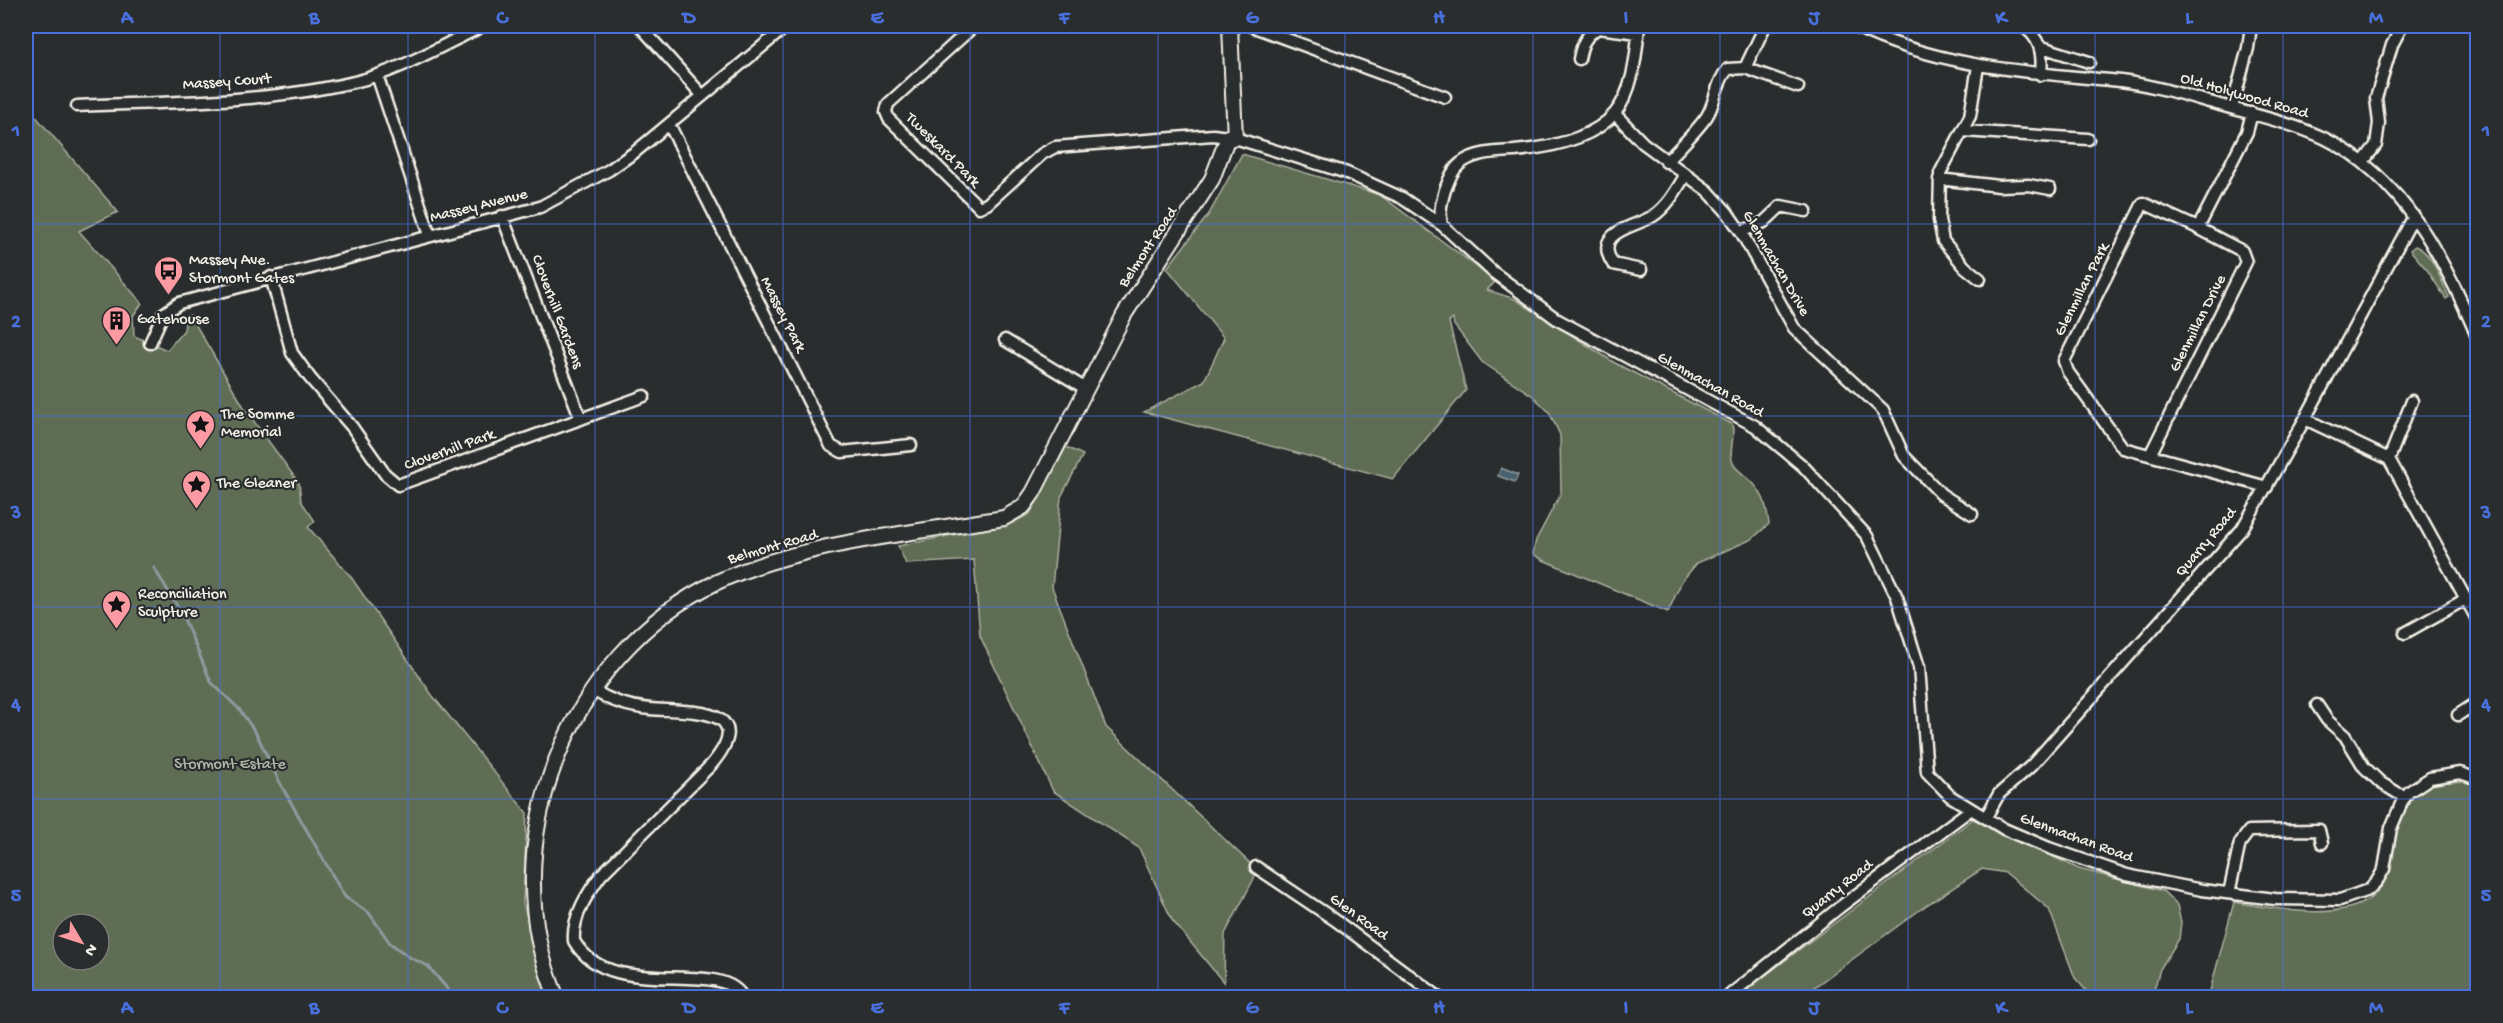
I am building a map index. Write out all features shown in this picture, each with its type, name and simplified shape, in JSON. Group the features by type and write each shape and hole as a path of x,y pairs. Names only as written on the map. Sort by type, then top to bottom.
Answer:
{"main road":[{"name":"Belmont Road","path":"557,998 543,958 536,918 534,862 537,835 543,800 553,767 566,736 593,690 618,658 644,631 669,611 717,582 747,570 814,552 1004,518 1015,513 1033,493 1124,315 1212,179 1231,137 1230,26"}],"street":[{"path":"640,26 702,95"},
{"name":"Massey Avenue","path":"150,343 163,314 171,307 271,278 540,207 609,170 669,124 786,26"},
{"name":"Tweskard Park","path":"974,26 888,104 886,112 889,119 979,207 987,204 1042,154 1055,147 1213,135 1231,137"},
{"path":"1251,26 1445,97"},
{"path":"1745,68 1765,26"},
{"name":"Old Holywood Road","path":"1854,26 1894,42 1978,66 2041,75 2142,83 2299,127 2326,139 2363,162 2414,216 2461,300 2478,339"},
{"path":"2022,26 2036,38 2043,56 2041,75"},
{"path":"2232,108 2248,48 2251,26"},
{"path":"2363,162 2376,145 2379,123 2376,98 2392,45 2402,26"},
{"name":"Massey Court","path":"77,106 277,95 355,82 377,75 480,28"},
{"path":"1442,225 1439,211 1442,200 1450,174 1461,163 1482,154 1564,143 1582,135 1615,114 1626,94 1639,29 1598,28 1588,34 1582,45 1579,59"},
{"path":"2039,46 2089,62"},
{"path":"1978,66 1974,98 1963,131 1940,179 1939,220 1943,241 1965,267 1980,279"},
{"path":"1666,162 1706,117 1716,98 1721,76 1728,69 1745,68 1798,87"},
{"path":"377,75 430,235"},
{"path":"2198,228 2247,132 2252,113"},
{"name":"Glenmachan Drive","path":"1615,114 1666,162 1708,191 1741,232 1794,328 1883,410 1904,456 1941,494 1972,514"},
{"name":"Massey Park","path":"669,124 831,446 842,452 911,445"},
{"path":"1963,131 2088,139"},
{"name":"Glenmachan Road","path":"1231,137 1347,173 1402,198 1442,225 1493,272 1558,320 1755,426 1803,466 1868,536 1898,597 1918,667 1927,772 1936,784 1970,810 2049,848 2127,874 2275,899 2340,900 2368,890 2384,869 2391,828 2404,797"},
{"path":"1641,270 1613,264 1607,255 1607,244 1618,231 1653,216 1673,196 1686,174"},
{"path":"1940,179 1999,186 2029,185 2050,189"},
{"name":"Glenmillan Park","path":"2198,228 2143,203 2064,361 2068,372 2124,448 2267,487"},
{"path":"1741,232 1764,222 1781,206 1806,211"},
{"name":"Cloverhill Gardens","path":"502,216 581,419"},
{"name":"Quarry Road","path":"1986,817 1999,794 2031,766 2242,529 2305,420 2414,216"},
{"name":"Glenmillan Drive","path":"2150,455 2246,262 2242,251 2198,228"},
{"name":"Cloverhill Park","path":"271,278 292,353 352,427 385,474 398,485 644,396"},
{"path":"1005,340 1086,389"},
{"path":"2389,459 2412,401"},
{"path":"2305,420 2389,459 2464,600 2478,621"},
{"path":"2405,633 2464,600"},
{"path":"593,690 610,700 631,706 711,713 724,724 728,734 723,751 711,765 601,875 589,891 576,920 574,941 584,954 627,974 659,979 717,979 738,990 743,998"},
{"path":"2458,716 2478,702"},
{"path":"2318,705 2327,720 2345,736 2364,766 2381,783 2404,797 2430,778 2460,773 2478,779"},
{"name":"Quarry Road","path":"1726,998 1840,907 1970,810"},
{"path":"2229,893 2240,843 2249,831 2319,830 2322,843"},
{"name":"Glen Road","path":"1256,867 1335,920 1440,998"}],"green space":[{"name":"Stormont Estate","path":"26,105 118,212 79,231 142,303 133,316 134,336 167,350 184,330 186,316 190,315 245,409 299,483 301,501 315,521 308,527 351,577 432,695 527,813 523,903 549,997 26,997"},
{"path":"1242,154 1380,195 1496,281 1487,290 1515,299 1615,363 1732,424 1732,460 1737,469 1753,483 1761,494 1769,524 1752,539 1697,563 1682,581 1668,612 1533,554 1536,540 1561,493 1560,435 1549,412 1533,396 1482,362 1454,325 1453,319 1449,322 1466,390 1393,479 1144,412 1204,381 1224,338 1167,268 1209,214"},
{"path":"2415,246 2427,254 2432,261 2449,297 2446,299 2428,271 2410,250"},
{"path":"1066,447 1083,455 1061,497 1052,587 1106,727 1258,871 1225,934 1224,983 1172,920 1139,848 1053,791 980,636 974,560 906,564 898,546 1012,523 1030,514"},
{"path":"2462,781 2477,786 2477,997 2208,998 2234,902 2283,910 2319,912 2352,907 2366,901 2379,890 2387,875 2399,822 2406,806 2417,793 2435,784"},
{"path":"1973,819 2079,869 2163,891 2177,905 2181,922 2179,939 2160,969 2152,997 2092,997 2075,978 2049,909 2006,873 1982,869 1928,904 1809,991 1805,997 1735,998"}],"water":[{"path":"1501,468 1518,475 1515,482 1498,476"}],"waterway":[{"path":"154,568 181,612 211,682 239,709 256,733 282,787 345,897 369,913 390,943 409,957 428,966 455,998"}],"place":[{"name":"Massey Ave. Stormont Gates","path":"168,296"},
{"name":"Gatehouse","path":"116,346"},
{"name":"The Somme Memorial","path":"200,450"},
{"name":"The Gleaner","path":"196,510"},
{"name":"Reconciliation Sculpture","path":"117,630"}]}
